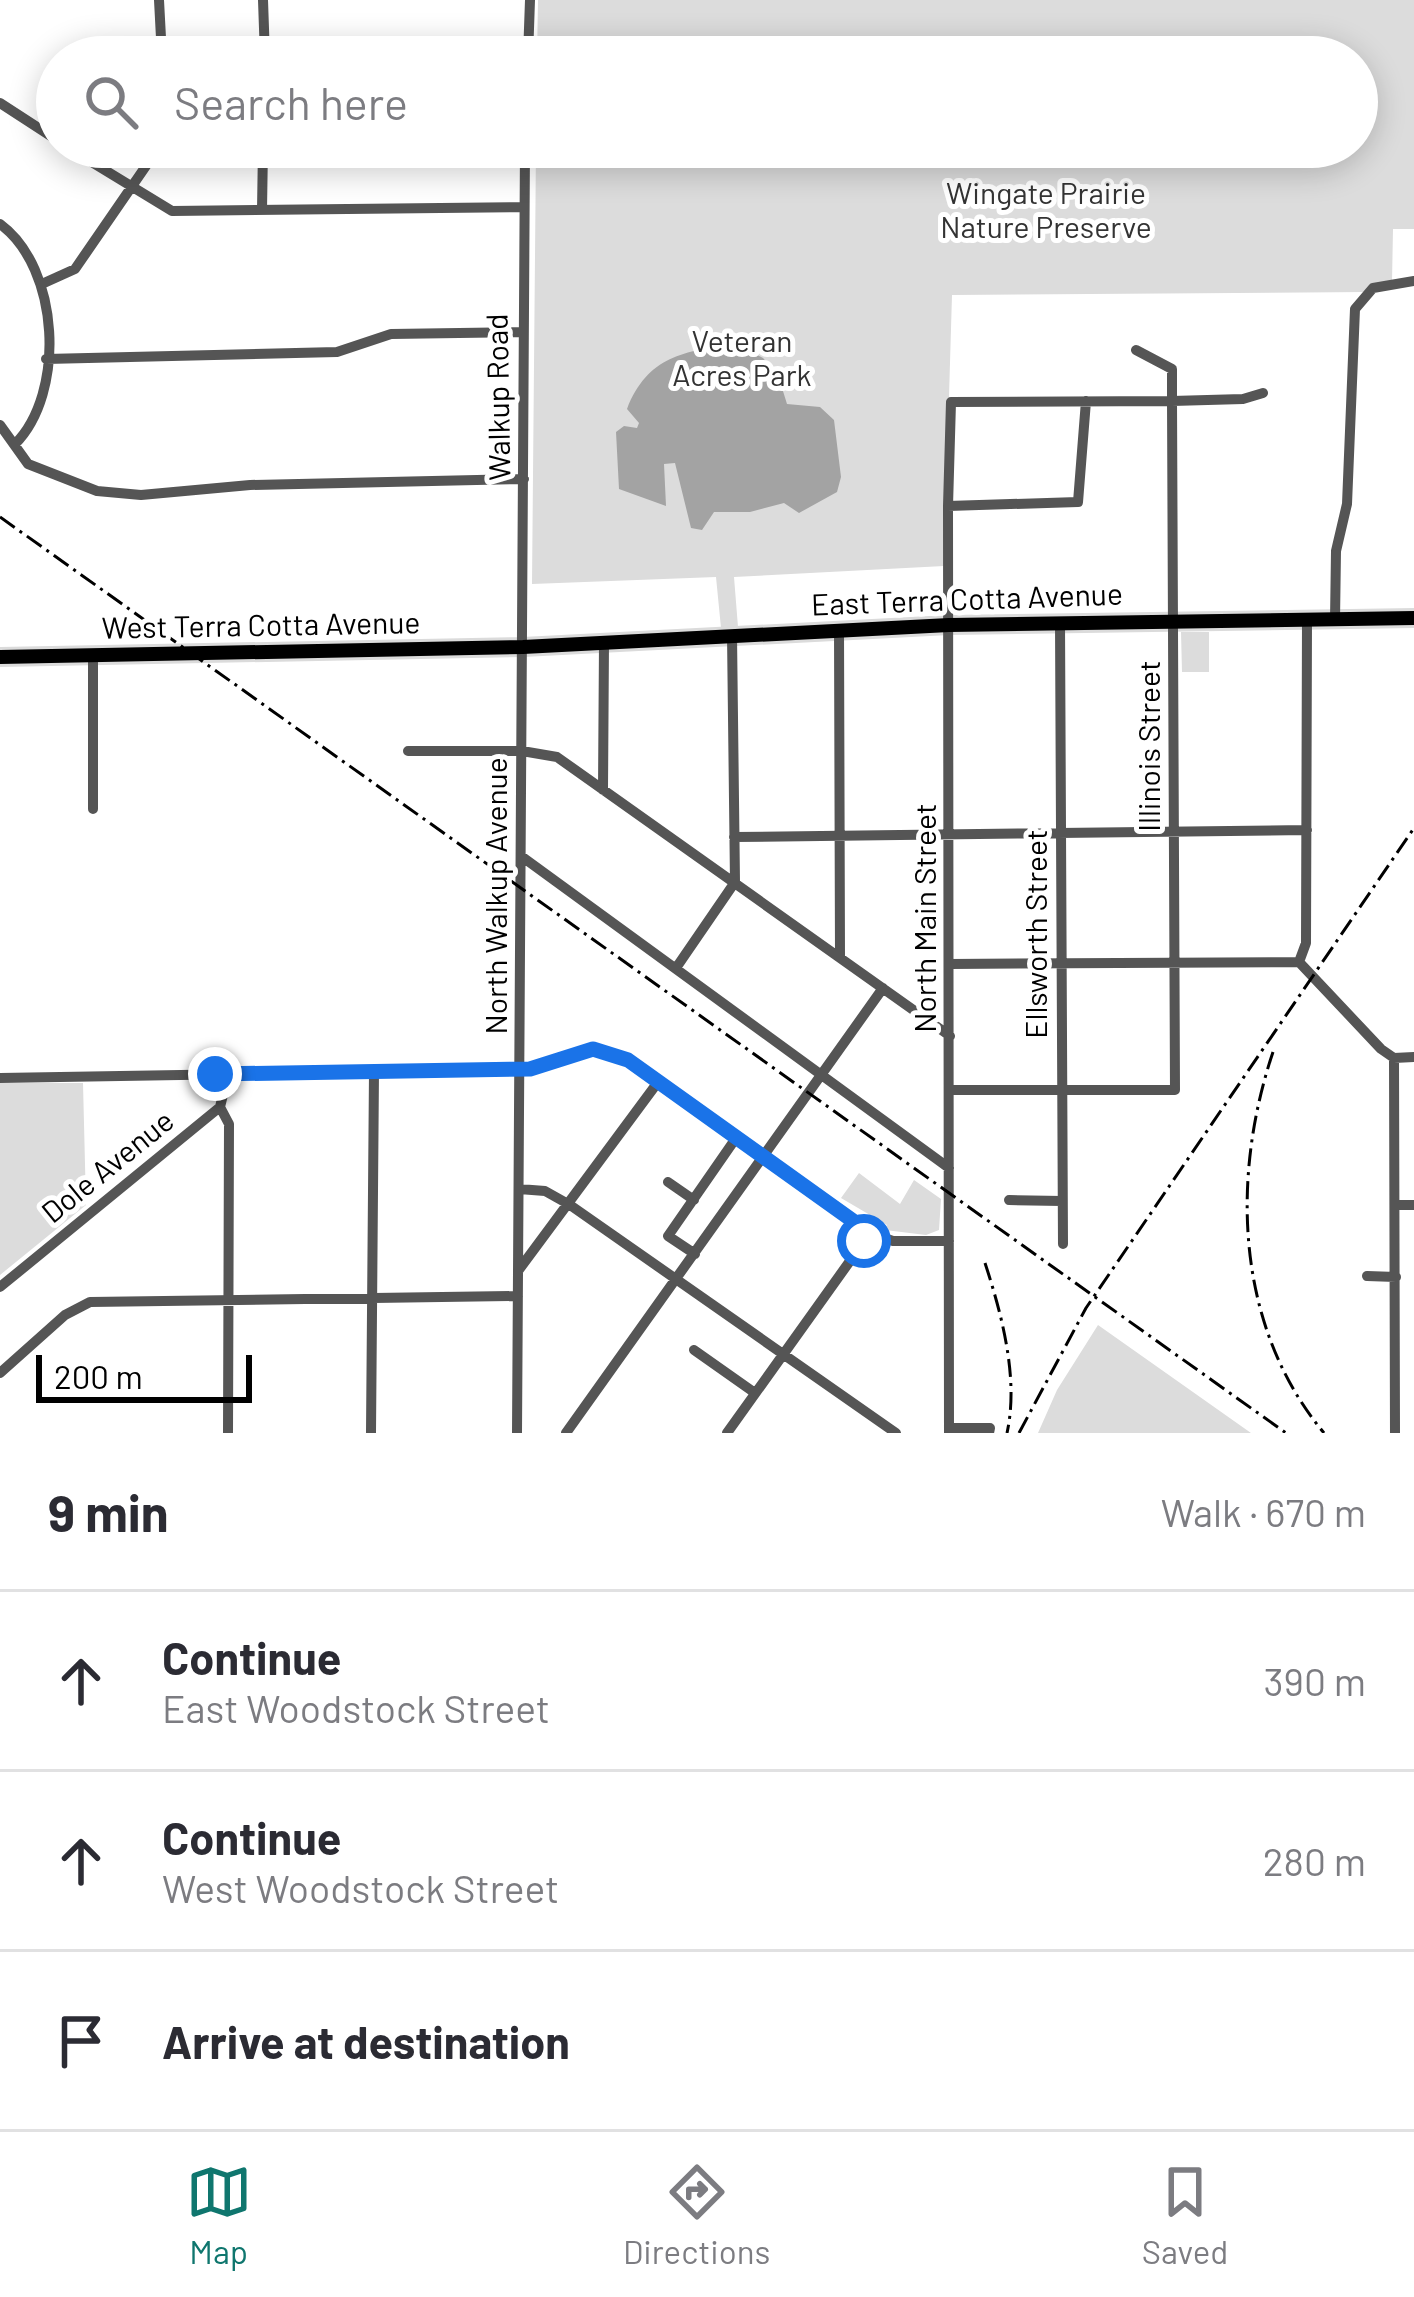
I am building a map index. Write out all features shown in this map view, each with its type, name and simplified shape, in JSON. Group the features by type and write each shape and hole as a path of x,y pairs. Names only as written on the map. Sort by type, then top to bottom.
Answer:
{"main road":[{"name":"East Terra Cotta Avenue","path":"523,647 949,625 1414,619"},
{"name":"West Terra Cotta Avenue","path":"0,657 523,647"}],"street":[{"path":"159,0 162,36"},
{"path":"263,0 264,36"},
{"path":"529,36 530,0"},
{"path":"0,103 36,126"},
{"path":"99,168 172,211 523,207"},
{"path":"44,284 75,269 145,168"},
{"path":"262,210 263,168"},
{"name":"Walkup Road","path":"523,647 524,168"},
{"path":"0,224 23,247 44,284 46,358 40,409 15,444"},
{"path":"1334,620 1336,551 1347,504 1352,323 1361,297 1373,288 1414,281"},
{"path":"46,358 337,352 391,334 521,332"},
{"path":"1136,350 1172,369 1172,401"},
{"path":"948,506 1070,506 1082,496 1086,401 1172,401 1263,393"},
{"name":"North Main Street","path":"949,1431 948,506 952,402 1086,401"},
{"name":"Illinois Street","path":"1062,1090 1175,1090 1172,401"},
{"path":"0,425 28,464 57,478 141,495 250,485 524,479"},
{"path":"1299,962 1306,943 1306,620"},
{"name":"Ellsworth Street","path":"1060,623 1063,1244"},
{"path":"839,629 840,957"},
{"path":"676,968 735,883 732,635"},
{"path":"603,790 604,642"},
{"name":"North Walkup Avenue","path":"517,1433 523,647"},
{"path":"93,656 93,809"},
{"path":"408,751 550,754 950,1036"},
{"path":"734,837 1307,830"},
{"path":"521,856 950,1168"},
{"path":"950,964 1299,962 1394,1058 1395,1433"},
{"path":"566,1433 883,988"},
{"path":"0,1078 520,1069 593,1049 616,1053 870,1233 893,1240 949,1241"},
{"path":"1394,1058 1414,1058"},
{"path":"371,1433 374,1071"},
{"path":"228,1074 220,1107 229,1124 228,1433"},
{"path":"518,1271 658,1082"},
{"path":"950,1090 1062,1090"},
{"name":"Dole Avenue","path":"0,1287 220,1107"},
{"path":"694,1254 668,1236 736,1138"},
{"path":"668,1182 694,1200"},
{"path":"519,1189 545,1191 570,1205 896,1433"},
{"path":"1009,1200 1063,1201"},
{"path":"1396,1205 1414,1205"},
{"path":"727,1433 870,1233"},
{"path":"1366,1276 1396,1277"},
{"path":"0,1373 81,1305 518,1296"},
{"path":"1396,1338 1414,1338"},
{"path":"694,1350 755,1393"},
{"path":"949,1431 990,1428 989,1433"}],"green space":[{"name":"Veteran Acres Park","path":"538,0 1414,0 1414,229 1393,229 1392,282 1367,292 952,295 944,566 734,577 738,627 721,628 716,577 532,584 536,168 1378,168 1378,36 537,36"},
{"path":"1181,632 1209,632 1209,672 1182,672"},
{"path":"0,1083 83,1083 86,1205 0,1275"},
{"path":"859,1173 900,1204 914,1180 941,1199 939,1230 926,1235 885,1230 887,1225 841,1198"},
{"path":"1098,1325 1251,1433 1038,1433 1057,1390"}],"shaded area":[{"path":"736,344 763,358 778,375 787,404 820,407 834,420 841,477 837,492 799,513 784,503 750,512 714,512 702,530 691,528 675,463 664,464 666,506 619,489 616,432 624,426 637,428 639,423 627,409 657,367 684,354"}],"railway":[{"path":"0,517 1286,1433"},
{"path":"1019,1433 1086,1308 1414,828"},
{"path":"1273,1052 1251,1149 1249,1249 1273,1346 1295,1391 1324,1433"},
{"path":"985,1263 1010,1369 1007,1433"}],"route":[{"path":"215,1074 530,1069 583,1050 605,1050 628,1060 870,1233 864,1241"}],"park label":[{"name":"Wingate Prairie Nature Preserve","path":"1046,211"}]}
